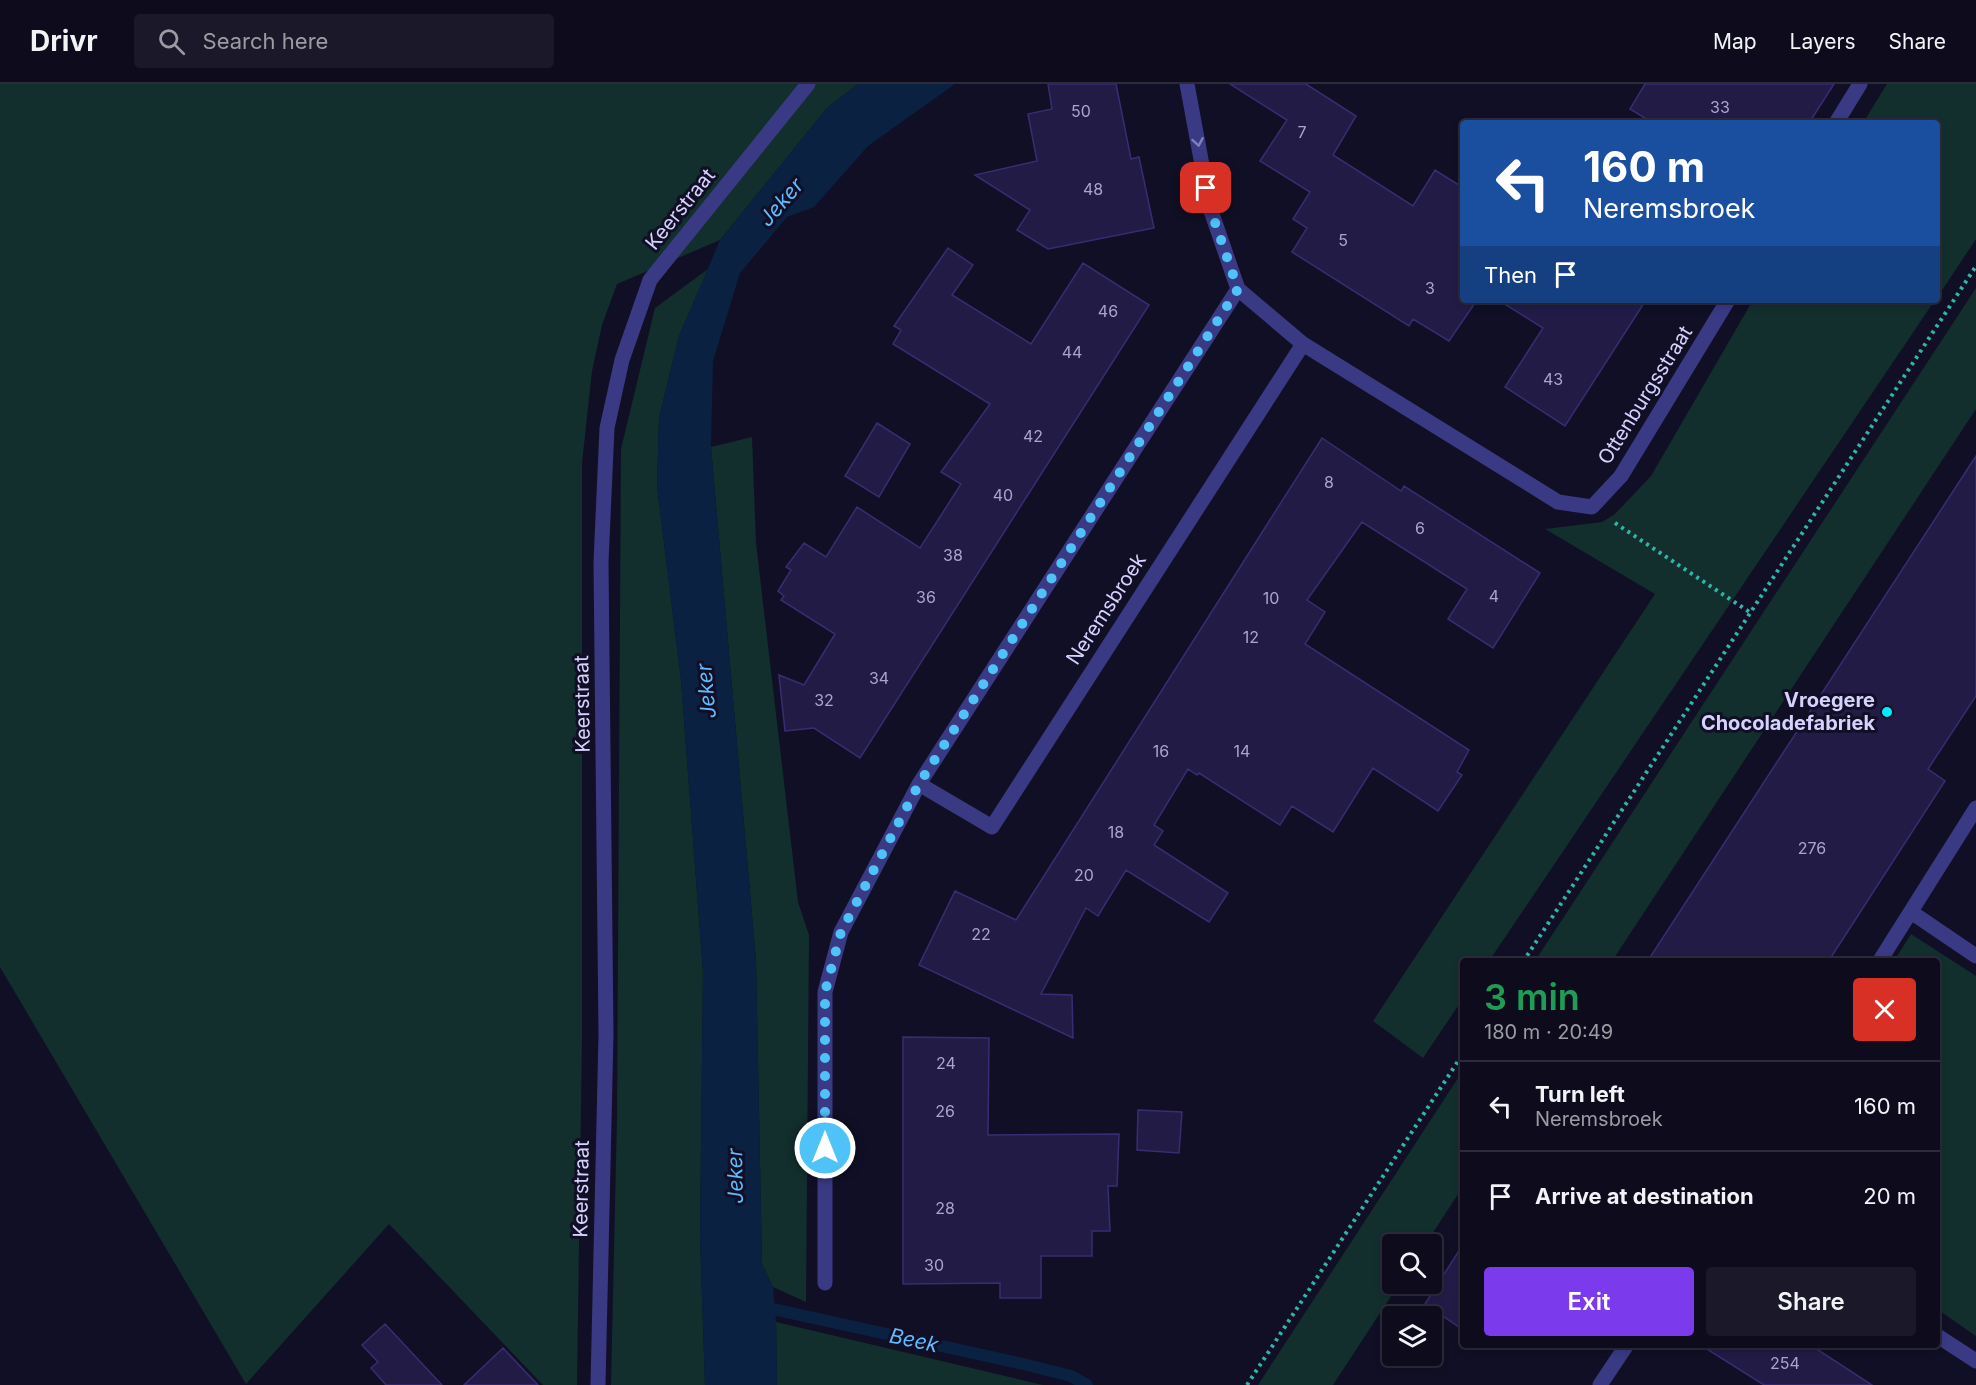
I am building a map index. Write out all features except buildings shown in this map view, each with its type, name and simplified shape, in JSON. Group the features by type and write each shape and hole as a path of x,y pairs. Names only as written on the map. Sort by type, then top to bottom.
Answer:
{"street":[{"name":"Keerstraat","path":"598,1385 606,1034 601,561 607,428 622,360 650,280 808,84"},
{"path":"1187,84 1210,208 1238,289 1303,344 1558,502 1592,507"},
{"path":"1838,120 1860,84"},
{"path":"825,1282 825,992 841,932 919,784 1238,289"},
{"name":"Ottenburgsstraat","path":"1592,507 1621,476 1726,303"},
{"name":"Neremsbroek","path":"919,784 992,827 1303,344"},
{"path":"1882,958 1976,808"},
{"path":"1911,912 1976,956"},
{"path":"1940,1338 1976,1361"},
{"path":"1600,1385 1625,1348"}],"path":[{"path":"1526,958 1976,266"},
{"path":"1592,507 1751,613"},
{"path":"1247,1385 1460,1058"}],"green space":[{"path":"0,84 858,84 827,108 720,240 617,284 602,325 592,371 582,463 582,1037 577,1385 543,1385 389,1224 246,1384 0,967"},
{"path":"1887,84 1976,84 1976,239 1940,293 1940,120 1865,120"},
{"path":"708,269 679,336 659,418 657,486 681,680 703,972 700,1236 705,1385 611,1385 617,1118 621,449 655,308"},
{"path":"1976,288 1976,409 1614,958 1537,958"},
{"path":"1751,303 1933,303 1491,958 1460,958 1460,1003 1423,1058 1373,1021 1655,594 1545,529 1602,522 1615,514 1651,476"},
{"path":"752,437 756,543 798,902 809,935 806,1302 773,1287 762,1264 756,961 711,447"},
{"path":"1911,934 1976,976 1976,1336 1940,1311 1940,958 1896,958"},
{"path":"1460,1075 1460,1191 1432,1234 1382,1234 1382,1294 1392,1294 1385,1306 1382,1306 1382,1310 1333,1385 1258,1385"},
{"path":"776,1322 1043,1385 777,1385"}],"water":[{"name":"Jeker","path":"858,84 955,84 868,146 814,207 787,217 740,273 713,361 711,447 756,961 762,1264 773,1287 777,1385 705,1385 700,1236 703,971 681,680 657,487 659,418 679,336 720,240 827,108"}],"waterway":[{"name":"Beek","path":"759,1306 1023,1364 1071,1376 1087,1385"}],"place":[{"name":"Vroegere Chocoladefabriek","path":"1887,712"}],"route":[{"path":"825,1148 825,992 841,932 919,784 1238,289 1210,208 1206,188"}]}
